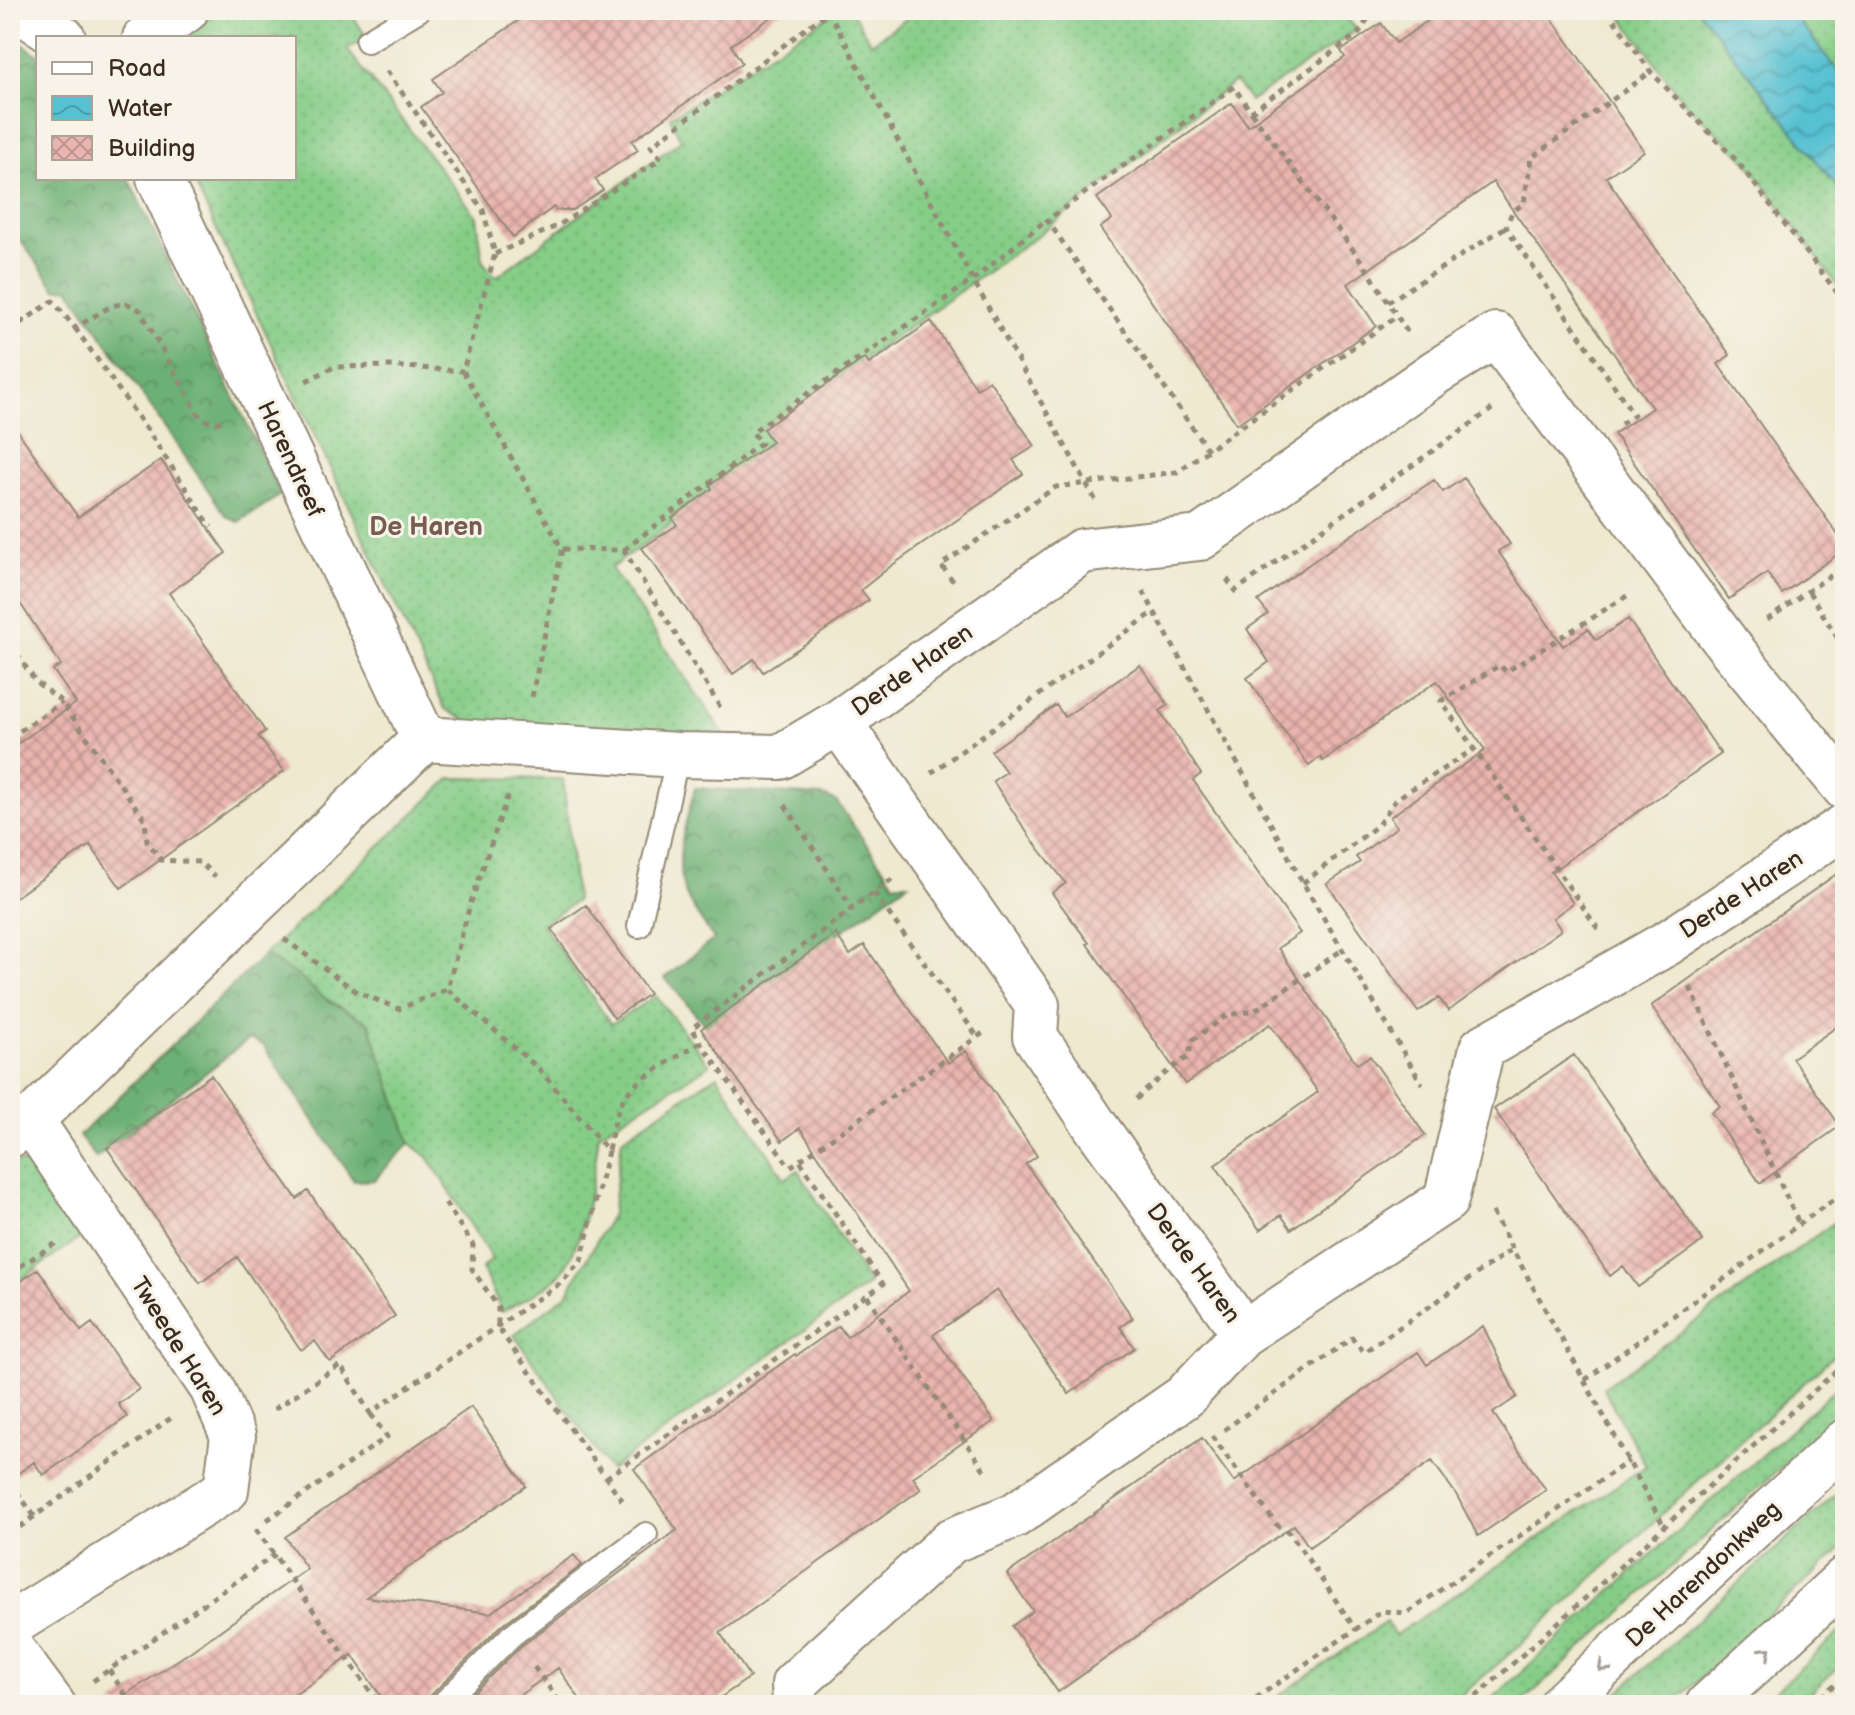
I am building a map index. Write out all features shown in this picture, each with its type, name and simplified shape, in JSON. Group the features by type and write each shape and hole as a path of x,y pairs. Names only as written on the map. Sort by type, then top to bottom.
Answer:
{"street":[{"path":"19,10 60,36"},
{"path":"148,36 186,10"},
{"name":"Harendreef","path":"160,180 424,739"},
{"name":"Derde Haren","path":"1244,1333 1096,1127 1035,1036 1037,1005 839,722 1082,551 1200,538 1436,372 1496,335 1728,645 1845,788"},
{"path":"20,1128 424,739 678,755 780,757 839,722"},
{"name":"Derde Haren","path":"795,1705 794,1684 951,1541 1015,1515 1184,1397 1244,1333 1446,1200 1482,1048 1669,942 1845,826"},
{"name":"Tweede Haren","path":"10,1625 226,1490 233,1436 212,1388 20,1128"},
{"name":"De Harendonkweg","path":"1561,1705 1845,1442"},
{"path":"1708,1705 1845,1579"},
{"path":"10,1647 68,1696"}],"lane":[{"path":"367,41 419,10"},
{"path":"639,926 678,755"},
{"path":"441,1705 512,1635 646,1534"}],"path":[{"path":"1251,112 1359,33 1373,10"},
{"path":"1607,10 1651,72 1737,161 1845,303"},
{"path":"495,254 559,225 661,159 651,146 829,11 1303,883 1460,1148 1511,1250 1665,1528"},
{"path":"367,41 483,210 495,254 463,371 562,549 522,746 510,791 470,905 447,989"},
{"path":"1388,302 1506,227 1512,212 1524,203 1531,158 1651,72"},
{"path":"562,549 624,550 761,443 752,432 973,280 1047,220 1234,87 1365,266 1436,372"},
{"path":"1047,220 1208,450 1397,316"},
{"path":"1506,227 1634,415 1584,450"},
{"path":"75,328 211,527"},
{"path":"1200,538 1235,591 1532,381"},
{"path":"624,550 724,714 852,908"},
{"path":"1728,645 1845,565"},
{"path":"1624,968 1441,701 1500,665 1506,672 1672,567"},
{"path":"1809,592 1845,650"},
{"path":"893,800 1154,612"},
{"path":"10,644 36,682 62,702 145,820 147,841 161,860 200,862 246,910 357,992 399,1009 447,989"},
{"path":"10,738 62,702"},
{"path":"1303,883 1378,825 1396,799 1474,749"},
{"path":"928,851 692,1028 700,1042 790,1167 985,1031 1035,1036"},
{"path":"874,893 977,1036"},
{"path":"1669,942 1800,1226"},
{"path":"1096,1127 1188,1057 1193,1040 1227,1015 1254,1011 1342,950"},
{"path":"447,989 539,1069 608,1151"},
{"path":"370,1413 561,1283 581,1261 618,1111 627,1095 640,1083 700,1042"},
{"path":"606,1478 883,1284 800,1161"},
{"path":"1585,1380 1845,1191"},
{"path":"445,1203 473,1245 472,1269 498,1307 498,1328 646,1534"},
{"path":"1213,1438 1352,1338 1364,1352 1511,1250"},
{"path":"867,1296 1015,1515"},
{"path":"1467,1705 1845,1363"},
{"path":"233,1436 340,1365 387,1437 273,1515 257,1530"},
{"path":"10,1534 212,1388"},
{"path":"1184,1397 1276,1524 1290,1533 1356,1630"},
{"path":"1246,1705 1382,1611 1407,1613 1629,1461"},
{"path":"10,1482 35,1517"},
{"path":"68,1696 276,1554 380,1705"},
{"path":"512,1635 562,1705"},
{"path":"109,1670 132,1705"},
{"path":"1812,1705 1845,1675"}],"green space":[{"path":"221,10 349,10 367,38 347,49 477,217 483,262 496,277 681,140 670,117 838,10 851,10 871,43 919,10 1358,10 1347,18 1357,30 1250,101 1235,82 1037,236 777,422 779,447 611,568 727,739 469,722 445,709 193,180 296,180 296,36 185,36"},
{"path":"1617,10 1698,10 1845,197 1845,296 1745,159 1684,102"},
{"path":"1790,10 1843,10 1845,80"},
{"path":"10,35 36,54 36,180 129,180 281,495 238,522 226,516 69,288 56,289 10,226"},
{"path":"451,778 563,779 576,901 542,924 611,1024 656,996 710,1065 599,1134 587,1208 568,1262 547,1286 502,1312 482,1268 492,1259 428,1157 410,1143 369,1023 322,997 298,976 264,955"},
{"path":"695,788 823,796 836,801 894,883 908,883 708,1029 665,978 714,939 686,895 680,868 682,842"},
{"path":"264,955 298,976 322,997 369,1023 410,1143 374,1180 354,1181 263,1045 249,1039 96,1158 79,1136"},
{"path":"717,1075 785,1179 798,1170 869,1284 610,1470 514,1335 567,1294 612,1214 622,1139"},
{"path":"10,1164 37,1164 87,1233 10,1287"},
{"path":"1845,1215 1845,1345 1520,1645 1450,1705 1265,1705 1386,1622 1395,1635 1646,1466 1603,1388"},
{"path":"1845,1380 1845,1409 1546,1681 1518,1705 1485,1705"},
{"path":"1845,1486 1845,1545 1671,1705 1604,1705"},
{"path":"1845,1627 1845,1661 1797,1705 1760,1705"}],"water":[{"path":"1698,10 1790,10 1845,80 1845,197"}],"building":[{"path":"534,10 782,10 731,45 742,63 632,141 638,150 595,179 603,190 573,210 556,210 554,207 513,237 421,107 442,92 433,79"},
{"path":"1443,10 1546,10 1644,151 1606,177 1730,355 1718,364 1845,545 1845,549 1782,594 1767,573 1729,599 1614,434 1652,408 1493,182 1348,284 1376,326 1237,424 1100,228 1112,219 1097,198 1232,103 1248,126 1345,57 1341,51 1381,23 1396,43"},
{"path":"931,321 977,389 989,380 1035,446 1013,460 1023,474 891,566 861,590 869,600 817,636 763,672 754,659 733,674 642,548 677,525 672,518 712,489 710,485 772,442 763,429 865,358 869,364"},
{"path":"10,420 78,517 161,460 226,553 169,593 265,731 258,736 284,771 121,888 90,845 10,901 10,749 76,703 53,670 61,665 10,588"},
{"path":"1464,478 1510,544 1498,551 1563,646 1588,629 1596,640 1628,619 1721,754 1551,872 1573,903 1553,918 1561,930 1448,1011 1439,998 1418,1012 1327,884 1360,862 1356,857 1397,827 1390,817 1485,750 1437,681 1323,761 1320,757 1309,766 1247,678 1269,662 1247,629 1268,614 1258,601 1329,550 1434,480 1443,492"},
{"path":"1140,665 1168,705 1160,711 1201,774 1193,780 1300,933 1278,948 1357,1064 1370,1056 1425,1135 1291,1229 1281,1215 1260,1230 1215,1165 1318,1092 1270,1024 1185,1084 1052,893 1066,883 1030,837 993,781 1006,772 991,751 1056,705 1065,717"},
{"path":"1845,868 1845,1021 1792,1058 1840,1126 1760,1183 1711,1112 1720,1106 1651,1006"},
{"path":"586,905 649,994 614,1018 551,929"},
{"path":"836,934 850,955 864,945 948,1063 966,1051 1037,1156 1026,1164 1133,1318 1120,1327 1134,1348 1069,1394 997,1290 933,1335 994,1421 913,1477 921,1489 720,1633 750,1677 710,1705 584,1705 558,1668 506,1705 461,1705 521,1646 677,1530 634,1469 795,1354 839,1326 847,1337 909,1291 800,1128 782,1141 701,1029"},
{"path":"1574,1055 1703,1241 1638,1287 1623,1266 1610,1276 1494,1109"},
{"path":"211,1075 297,1199 308,1191 395,1316 330,1362 315,1341 301,1350 237,1257 200,1283 107,1148"},
{"path":"38,1269 81,1331 92,1323 139,1389 118,1404 127,1417 43,1475 34,1462 10,1479 10,1289"},
{"path":"1483,1326 1517,1397 1493,1413 1546,1490 1478,1536 1456,1494 1432,1461 1309,1547 1294,1525 1058,1692 1012,1626 1033,1611 1007,1574 1202,1438 1234,1482 1418,1352 1427,1365"},
{"path":"471,1407 526,1486 366,1597 490,1613 574,1555 582,1565 502,1625 431,1695 427,1705 387,1705 352,1655 280,1705 110,1705 307,1569 285,1537"}],"district":[{"name":"De Haren","path":"426,526"}]}
